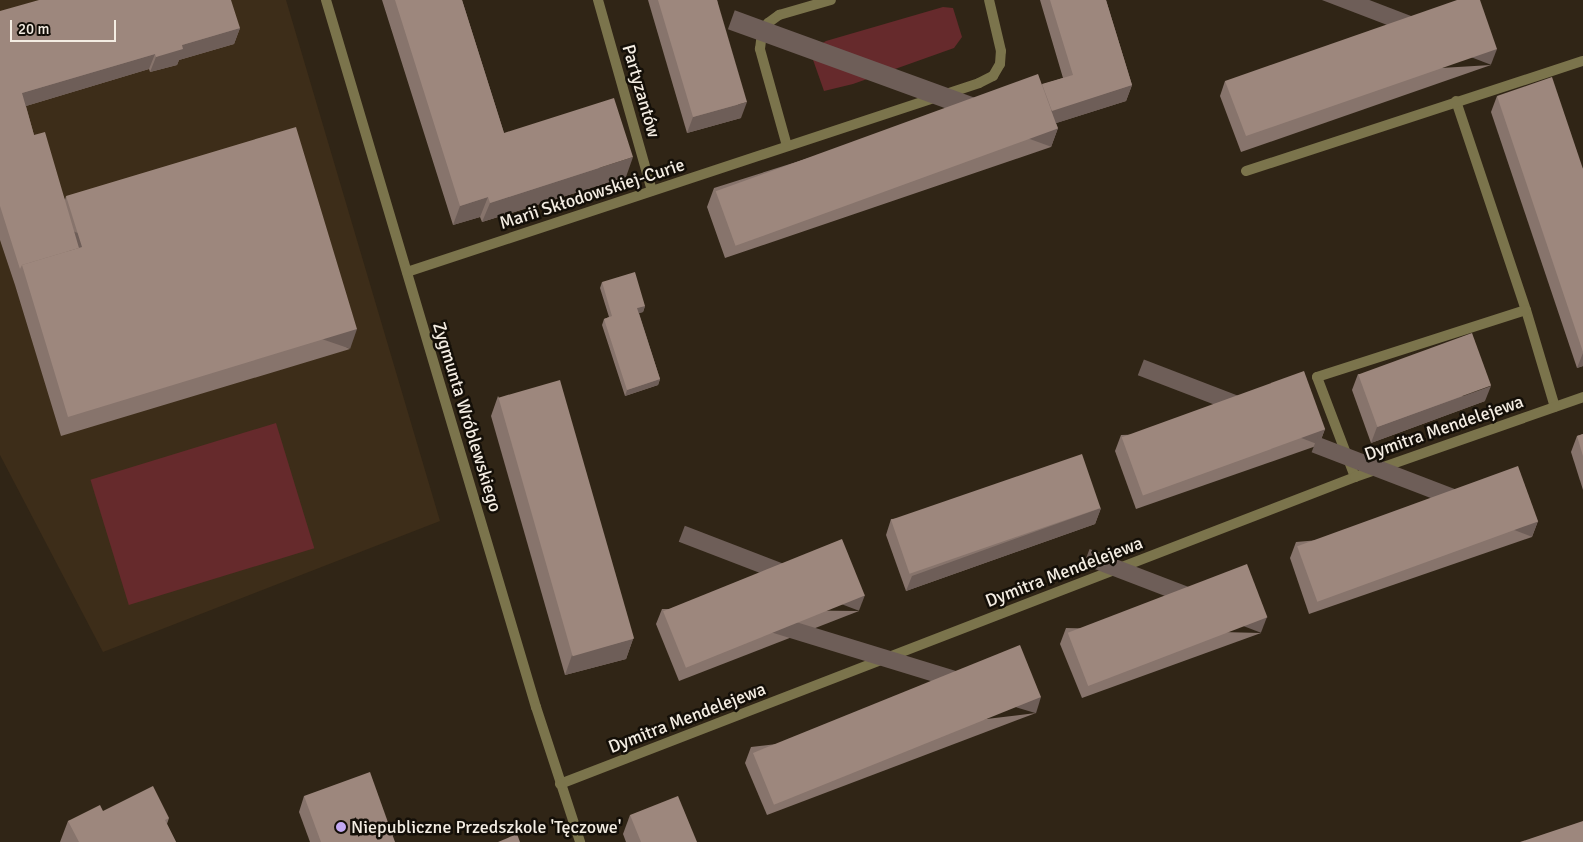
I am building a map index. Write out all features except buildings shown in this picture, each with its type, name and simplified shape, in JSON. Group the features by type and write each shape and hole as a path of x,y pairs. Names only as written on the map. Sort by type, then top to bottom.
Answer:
{"street":[{"name":"Zygmunta Wróblewskiego","path":"326,0 560,784 580,842"},
{"name":"Partyzantów","path":"598,0 652,191"},
{"path":"787,146 760,49 762,32 768,23 779,16 830,0"},
{"name":"Marii Skłodowskiej-Curie","path":"407,272 979,83 993,76 1000,64 1001,51 988,0"},
{"path":"1246,170 1583,61"},
{"path":"1456,101 1526,310 1555,406"},
{"path":"1355,477 1318,377 1526,310"},
{"name":"Dymitra Mendelejewa","path":"560,784 1355,477 1583,397"}],"shaded area":[{"path":"0,0 286,0 440,521 103,652 0,455"},
{"path":"943,7 953,8 962,37 954,48 853,84 824,91 811,54 816,47 826,41"},
{"path":"276,423 314,548 129,605 90,480"}],"place":[{"name":"Niepubliczne Przedszkole 'Tęczowe'","path":"341,827"}]}
